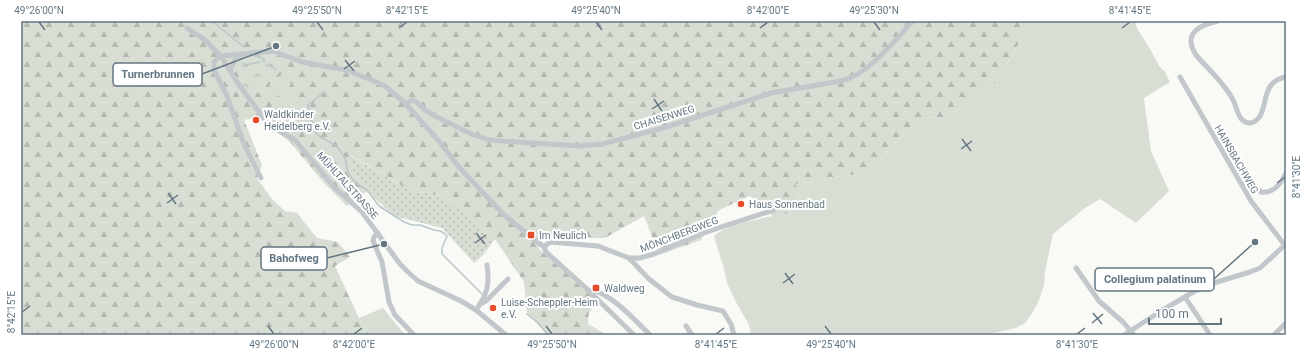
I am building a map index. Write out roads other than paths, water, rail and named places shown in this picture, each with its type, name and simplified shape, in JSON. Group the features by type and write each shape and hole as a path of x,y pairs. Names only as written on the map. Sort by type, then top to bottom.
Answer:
{"street":[{"name":"CHAISENWEG","path":"406,104 412,100 416,101 425,110 444,122 489,140 569,146 596,145 663,128 771,93 850,79 865,70 913,21"},
{"path":"1218,21 1203,25 1195,31 1191,41 1192,48 1196,55 1228,92 1243,121 1251,123 1257,120 1261,115 1269,87 1276,80 1286,77"},
{"path":"188,28 200,36 221,56"},
{"path":"261,178 244,144 227,96 214,70 214,62 218,58 221,56 244,53 273,51 302,62 346,70 371,79 385,86 406,104 438,140 458,166 500,211 544,247 546,252 590,291 634,335"},
{"path":"230,70 237,57 244,53"},
{"name":"MÜHLTALSTRASSE","path":"221,56 242,89 267,123 294,138 336,188 362,212 400,264 418,281 453,297 476,310 506,335"},
{"name":"HAINSBACHWEG","path":"1180,76 1257,210 1286,246"},
{"path":"1242,184 1250,181 1261,192 1269,192 1281,182 1286,173"},
{"name":"MÖNCHBERGWEG","path":"544,247 547,243 552,242 593,246 606,248 629,258 636,259 648,256 706,232 774,210"},
{"path":"378,234 374,236 373,242 382,262 389,302 395,315 414,335"},
{"path":"1124,335 1133,333 1185,296 1217,282 1256,270 1286,246"},
{"path":"629,258 649,279 672,297 723,311 731,324 734,335"},
{"path":"476,310 480,304 488,282 487,265"},
{"path":"1076,268 1099,301 1133,333"},
{"path":"480,304 486,301 508,280"},
{"path":"590,291 598,292 610,299 650,335"},
{"path":"1185,296 1210,335"},
{"path":"1274,335 1286,324"},
{"path":"686,326 692,335"}],"waterway":[{"path":"212,21 244,47"},
{"path":"255,55 264,59 264,62"},
{"path":"242,63 245,65 260,62"},
{"path":"269,64 276,70"},
{"path":"308,105 324,92"},
{"path":"307,105 310,110 310,118 313,123 314,131 339,149 345,158 350,176 358,185 367,190 379,206 404,222 412,225 420,225 444,233 447,236 442,248 442,254 482,294"},
{"path":"527,314 538,323 548,335"}],"place":[{"name":"Turnerbrunnen","path":"276,46"},
{"name":"Waldkinder Heidelberg e.V.","path":"256,120"},
{"name":"Haus Sonnenbad","path":"741,204"},
{"name":"Im Neulich","path":"531,235"},
{"name":"Collegium palatinum","path":"1255,242"},
{"name":"Bahofweg","path":"384,244"},
{"name":"Waldweg","path":"596,288"},
{"name":"Luise-Scheppler-Heim e.V.","path":"493,308"}]}
